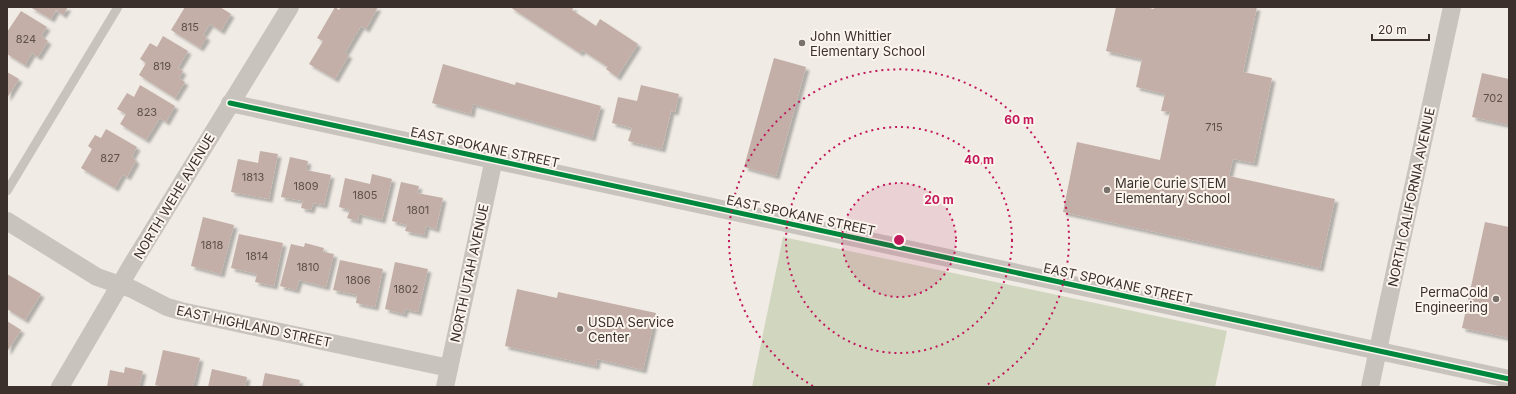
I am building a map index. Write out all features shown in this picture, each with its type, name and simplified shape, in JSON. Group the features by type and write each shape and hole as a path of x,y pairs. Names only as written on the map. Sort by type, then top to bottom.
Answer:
{"street":[{"name":"NORTH WEHE AVENUE","path":"60,387 230,103 290,7"},
{"name":"NORTH CALIFORNIA AVENUE","path":"1370,387 1452,7"},
{"name":"EAST SPOKANE STREET","path":"230,103 1509,379"},
{"name":"NORTH UTAH AVENUE","path":"445,387 494,159"},
{"name":"EAST HIGHLAND STREET","path":"7,221 97,277 132,289 167,307 449,368"}],"lane":[{"path":"7,191 118,7"}],"green space":[{"path":"783,237 1227,331 1215,387 752,387"}],"building":[{"path":"30,7 68,7 63,15 56,10 51,19"},
{"path":"185,7 220,7 231,14 221,31 210,24 203,35 207,37 200,48 171,30"},
{"path":"335,7 339,10 341,7 378,7 366,29 361,26 345,53 349,55 335,79 309,64 323,41 317,38"},
{"path":"510,7 574,7 572,10 596,26 600,19 638,44 617,77 606,69 608,67 582,50 580,53"},
{"path":"1116,7 1145,7 1154,9 1154,7 1257,7 1243,72 1272,78 1254,163 1233,159 1229,176 1335,199 1320,268 1063,212 1077,142 1160,160 1170,112 1161,111 1165,94 1136,87 1142,59 1106,51"},
{"path":"21,11 47,27 41,36 48,41 38,57 32,53 25,65 7,54 7,32"},
{"path":"163,36 188,51 178,68 183,71 179,78 185,82 175,98 139,75 146,63 140,59 150,43 157,47"},
{"path":"774,58 806,67 776,176 744,167"},
{"path":"443,64 515,85 516,82 601,106 592,138 473,104 471,114 432,103"},
{"path":"7,72 19,79 7,98"},
{"path":"1482,73 1509,79 1509,125 1472,117"},
{"path":"140,85 175,106 166,122 160,118 146,140 120,124 126,114 117,109 127,93 134,97"},
{"path":"641,85 679,94 675,112 671,111 662,149 628,141 632,128 612,123 618,97 637,101"},
{"path":"106,129 137,147 132,156 136,161 127,177 123,174 115,188 81,168 92,149 88,146 95,135 101,138"},
{"path":"260,151 278,154 269,199 231,192 238,159 258,163"},
{"path":"290,157 308,161 306,170 331,175 324,205 313,203 311,210 301,208 303,201 281,197"},
{"path":"372,174 392,179 382,220 359,214 358,221 347,218 350,210 339,207 345,178 370,184"},
{"path":"401,182 419,186 417,193 443,198 436,229 426,226 424,235 405,231 407,225 392,221"},
{"path":"203,217 234,225 221,274 191,266"},
{"path":"1485,222 1509,227 1509,338 1462,328"},
{"path":"239,234 283,243 274,286 255,282 257,274 231,268"},
{"path":"305,243 324,248 323,252 334,254 326,287 299,280 296,290 280,286 291,244 304,247"},
{"path":"340,260 383,269 375,307 356,303 357,295 333,290"},
{"path":"395,262 428,269 418,312 405,309 404,314 385,309"},
{"path":"7,274 41,294 25,320 7,309"},
{"name":"USDA Service Center","path":"517,289 557,298 558,292 656,313 643,370 597,359 596,366 505,346"},
{"path":"7,321 21,330 7,352"},
{"path":"163,350 200,358 193,387 164,387 155,385"},
{"path":"125,367 143,371 139,387 107,387 110,370 124,373"},
{"path":"212,369 247,377 245,387 208,387"},
{"path":"265,373 300,380 298,387 262,387"}],"cycle path":[{"path":"230,103 1509,379"}],"place":[{"name":"John Whittier Elementary School","path":"802,43"},
{"name":"Marie Curie STEM Elementary School","path":"1107,190"},
{"name":"PermaCold Engineering","path":"1496,299"},
{"name":"USDA Service Center","path":"580,329"}]}
